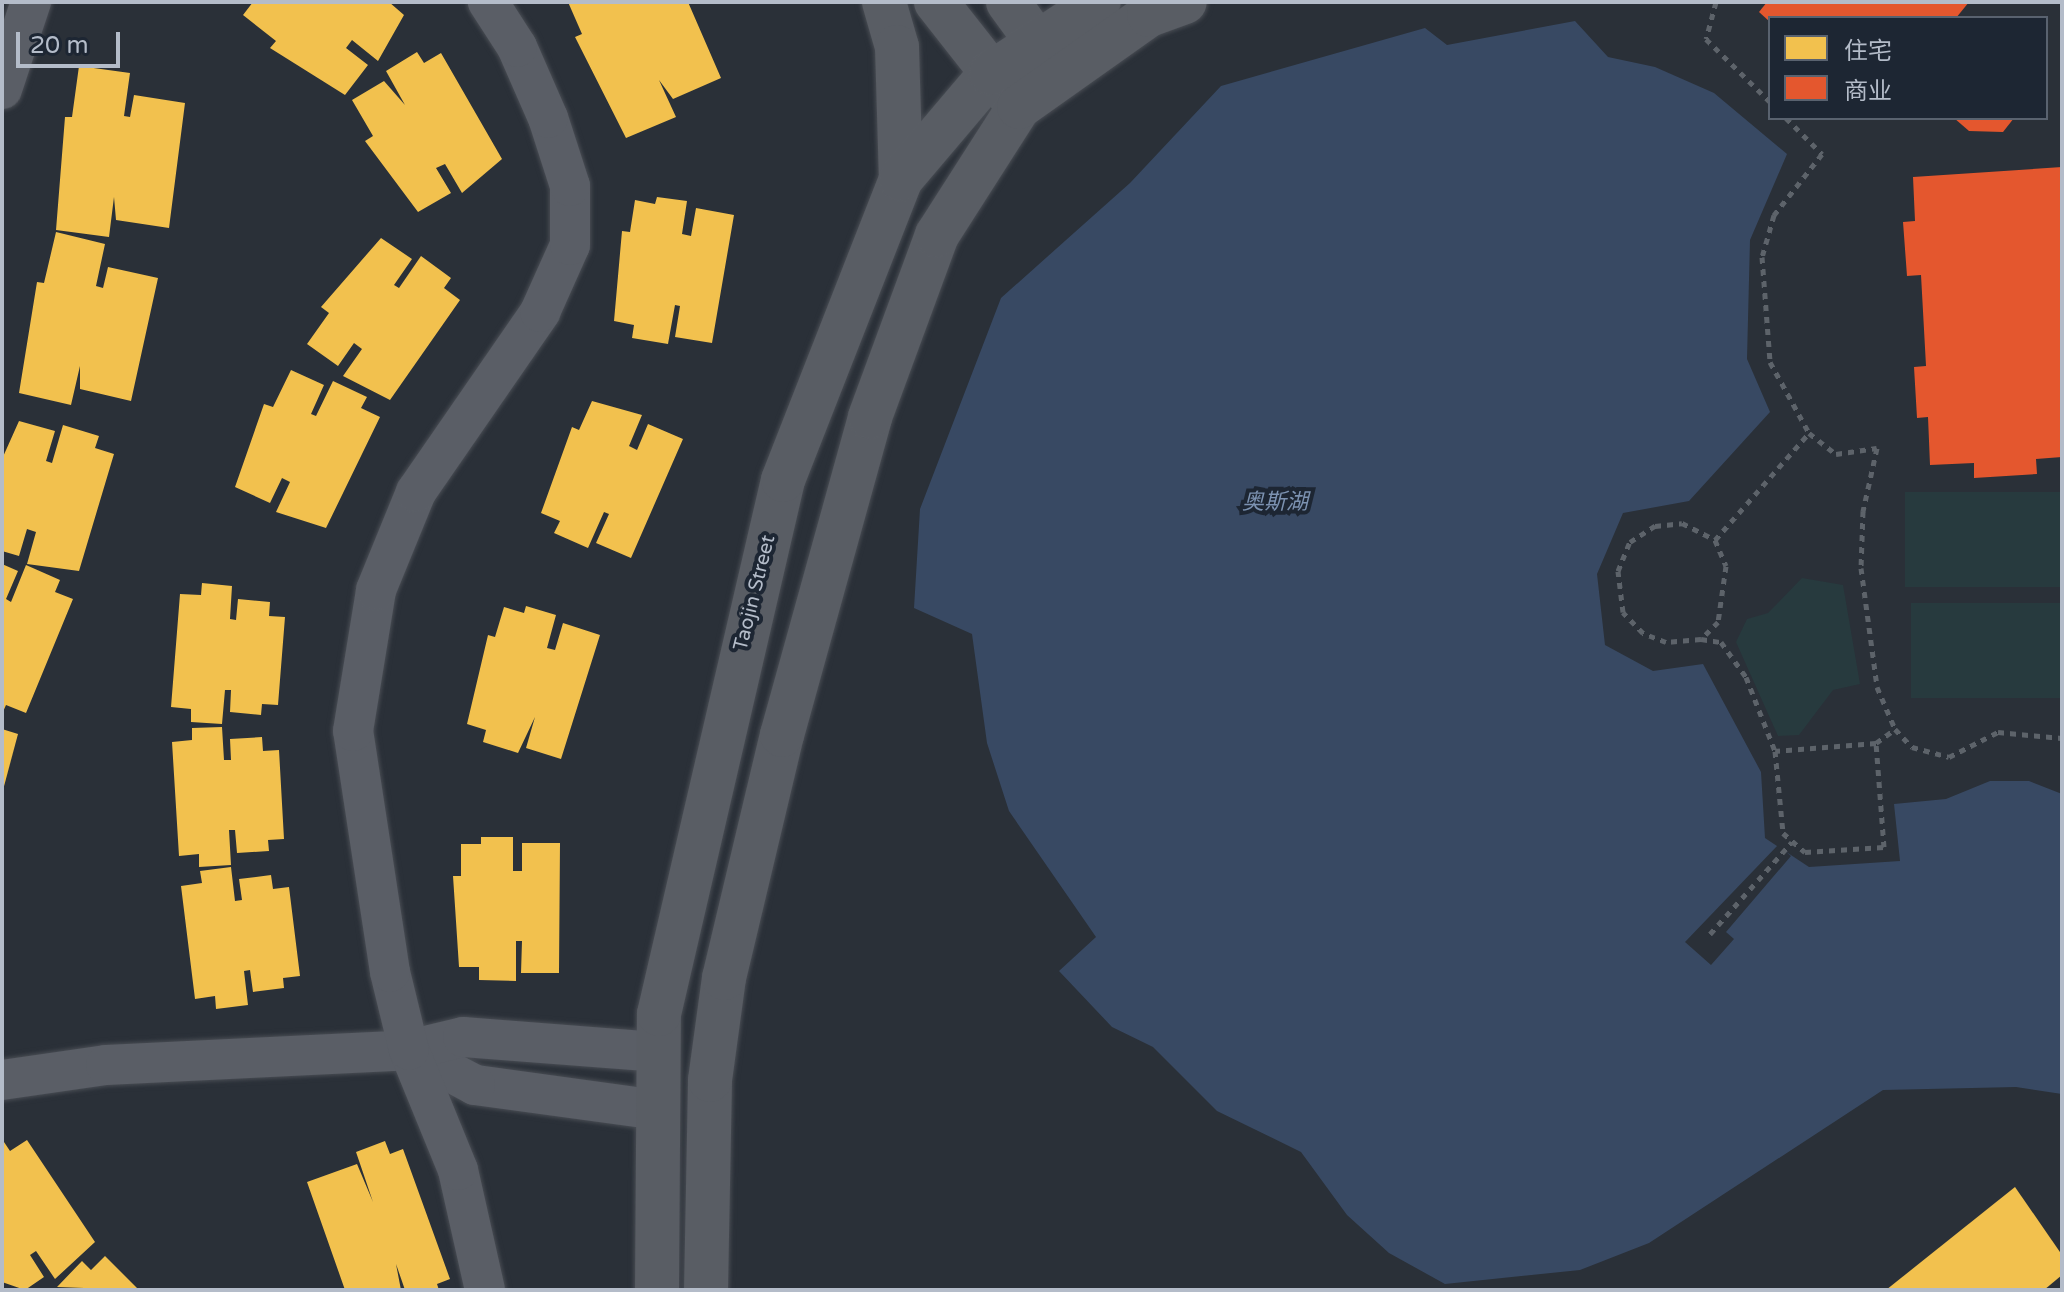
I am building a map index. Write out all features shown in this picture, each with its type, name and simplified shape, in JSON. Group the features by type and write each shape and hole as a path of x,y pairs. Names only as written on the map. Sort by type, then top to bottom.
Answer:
{"street":[{"path":"2,89 31,2"},
{"path":"485,1290 458,1170 409,1050 367,851 353,731 376,590 416,492 540,312 570,245 570,186 548,118 517,47 488,2"},
{"path":"884,2 897,47 901,179"},
{"path":"936,2 1019,107"},
{"path":"1008,2 1050,58"},
{"name":"Taojin Street","path":"657,1290 659,1014 711,773 783,480 901,179 991,73 1050,58 1099,2"},
{"path":"706,1290 710,1080 724,978 782,735 870,417 937,235 1050,58 1185,2"},
{"path":"2,1080 106,1065 409,1050 463,1037 659,1080"},
{"path":"409,1050 475,1085 710,1080"}],"path":[{"path":"1716,2 1706,39 1768,100"},
{"path":"1788,120 1822,154 1774,215 1762,301 1770,362 1809,433 1836,454 1877,448 1863,511 1861,568 1877,687 1895,729 1912,747 1949,757 1998,732 2062,738"},
{"path":"1715,540 1809,433"},
{"path":"1701,639 1718,622 1726,594 1726,566 1715,540 1682,523 1655,526 1630,542 1618,571 1623,612 1643,633 1666,642 1701,639 1721,642 1746,677 1775,751 1783,833 1805,852 1884,847 1876,743"},
{"path":"1775,751 1876,743 1895,729"},
{"path":"1710,934 1792,842"}],"green space":[{"path":"1905,492 2062,492 2062,587 1905,587"},
{"path":"1802,578 1843,585 1860,684 1833,690 1799,735 1778,736 1736,642 1747,619 1768,613"},
{"path":"1911,603 2062,603 2062,698 1911,698"}],"water":[{"name":"奥斯湖","path":"1575,21 1608,57 1655,67 1714,93 1787,154 1750,240 1747,359 1770,412 1689,501 1623,513 1597,574 1605,645 1653,671 1703,664 1761,772 1765,838 1809,867 1900,861 1894,804 1946,799 1990,781 2029,781 2062,794 2062,1094 2016,1087 1883,1090 1649,1243 1580,1270 1445,1284 1389,1253 1347,1215 1301,1152 1217,1111 1153,1047 1112,1027 1059,971 1096,937 1009,811 987,743 972,634 914,608 920,509 1001,298 1130,183 1221,86 1425,28 1447,45"}],"pier":[{"path":"1778,845 1791,856 1726,932 1734,939 1711,965 1685,942"}],"building: 住宅":[{"path":"253,2 389,2 404,15 378,61 352,40 346,48 368,65 345,95 270,48 276,41 243,15"},
{"path":"568,2 688,2 721,78 673,99 659,80 676,117 626,138 575,37 582,34"},
{"path":"417,52 424,63 441,53 502,159 462,193 445,164 436,168 451,193 418,212 365,141 373,136 352,100 384,81 405,105 386,71"},
{"path":"79,66 130,73 124,116 130,117 134,95 185,103 169,228 116,220 114,197 109,237 56,230 65,117 72,117"},
{"path":"657,197 687,201 682,234 691,236 696,208 734,215 712,343 675,337 680,306 675,305 668,344 632,338 634,325 614,321 622,231 630,232 635,200 655,204"},
{"path":"56,232 105,244 96,286 103,288 108,267 158,278 131,401 80,389 80,366 71,405 19,393 37,282 44,283"},
{"path":"381,238 412,259 394,285 399,288 421,256 451,278 444,288 460,300 390,400 343,376 362,349 354,343 338,366 307,344 329,313 321,307"},
{"path":"291,370 324,385 311,414 316,416 333,381 367,397 361,408 380,417 326,528 276,512 290,482 282,478 270,503 235,487 264,404 273,407"},
{"path":"592,401 642,415 629,446 637,450 648,424 683,439 631,558 596,543 609,514 604,512 588,548 554,533 560,521 541,513 572,427 579,430"},
{"path":"19,421 55,431 46,461 52,463 63,425 99,436 95,448 114,454 79,571 27,564 36,532 27,529 19,556 2,551 2,459"},
{"path":"2,564 18,571 6,599 11,602 26,565 60,580 55,592 73,599 26,713 6,705 2,714"},
{"path":"202,583 232,586 230,619 236,620 238,599 270,602 269,616 285,617 278,705 262,704 261,715 230,712 231,690 225,690 222,724 191,722 191,709 171,707 180,594 201,595"},
{"path":"526,606 556,615 547,648 555,650 563,623 600,635 561,759 526,748 535,717 518,753 483,742 486,730 467,724 488,635 495,637 504,607 524,613"},
{"path":"222,727 224,760 231,760 230,739 262,737 263,751 279,750 284,839 268,840 269,851 237,853 235,830 229,830 231,865 199,867 199,854 179,856 172,742 192,740 192,728"},
{"path":"2,729 18,734 3,790 2,790"},
{"path":"481,837 513,837 513,871 522,871 522,843 560,843 559,973 521,973 522,941 516,941 516,981 479,980 479,967 459,967 453,876 461,876 461,844 481,844"},
{"path":"231,867 235,901 242,900 239,879 271,875 273,889 289,887 300,976 283,978 284,988 253,992 250,970 244,971 248,1005 216,1009 215,996 195,999 181,886 202,883 200,871"},
{"path":"2,1139 10,1151 27,1140 95,1242 55,1279 36,1251 30,1255 44,1277 25,1290 2,1282"},
{"path":"385,1141 390,1154 403,1149 450,1279 437,1284 439,1290 405,1290 396,1264 401,1290 345,1290 307,1182 357,1164 373,1202 356,1152"},
{"path":"2015,1187 2062,1255 2062,1275 2044,1290 1886,1290"},
{"path":"105,1256 139,1290 57,1287 82,1261 91,1270"}],"building: 商业":[{"path":"1767,2 1969,2 1958,16 1768,16 1768,20 1759,12"},
{"path":"1956,120 2012,120 2003,132 1969,131"},
{"path":"2062,167 2062,457 2036,459 2037,474 1974,478 1974,463 1930,465 1928,417 1917,418 1914,367 1926,366 1921,275 1907,276 1903,222 1915,221 1913,177"}]}
